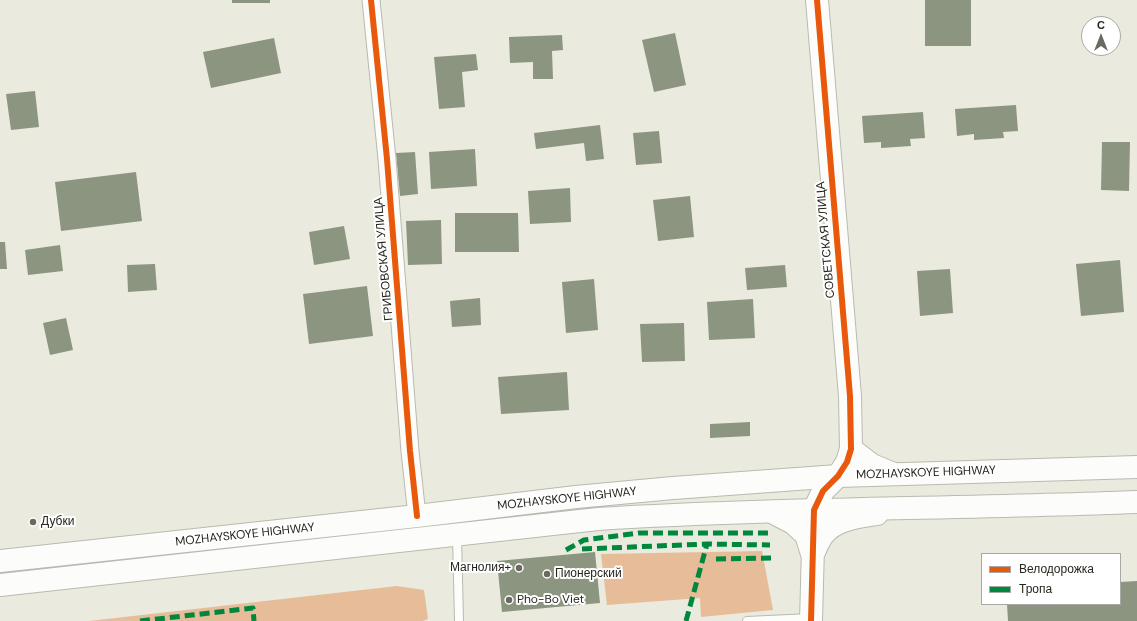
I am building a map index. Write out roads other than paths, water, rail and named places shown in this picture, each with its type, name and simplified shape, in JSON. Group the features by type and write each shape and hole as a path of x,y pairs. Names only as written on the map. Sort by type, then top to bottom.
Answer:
{"main road":[{"name":"СОВЕТСКАЯ УЛИЦА","path":"814,510 823,491 838,476 847,462 851,449 850,396 817,0"},
{"path":"851,449 872,465 894,474"},
{"path":"1031,470 1137,459"},
{"name":"MOZHAYSKOYE HIGHWAY","path":"0,561 417,516 576,497 673,488 838,476 1137,467"},
{"name":"MOZHAYSKOYE HIGHWAY","path":"0,585 598,519 814,510 1024,506 1137,502"},
{"path":"1024,506 1137,511"},
{"path":"813,556 823,535 834,525 859,517 920,508"},
{"path":"811,620 814,510"},
{"path":"772,512 793,523 806,535 813,556"}],"street":[{"name":"ГРИБОВСКАЯ УЛИЦА","path":"371,0 387,158 410,451 417,516"}],"lane":[{"path":"457,534 459,621"},
{"path":"747,621 811,620"}],"place":[{"name":"Дубки","path":"33,522"},
{"name":"Магнолия+","path":"519,568"},
{"name":"Пионерский","path":"547,574"},
{"name":"Pho-Bo Viet","path":"509,600"}]}
